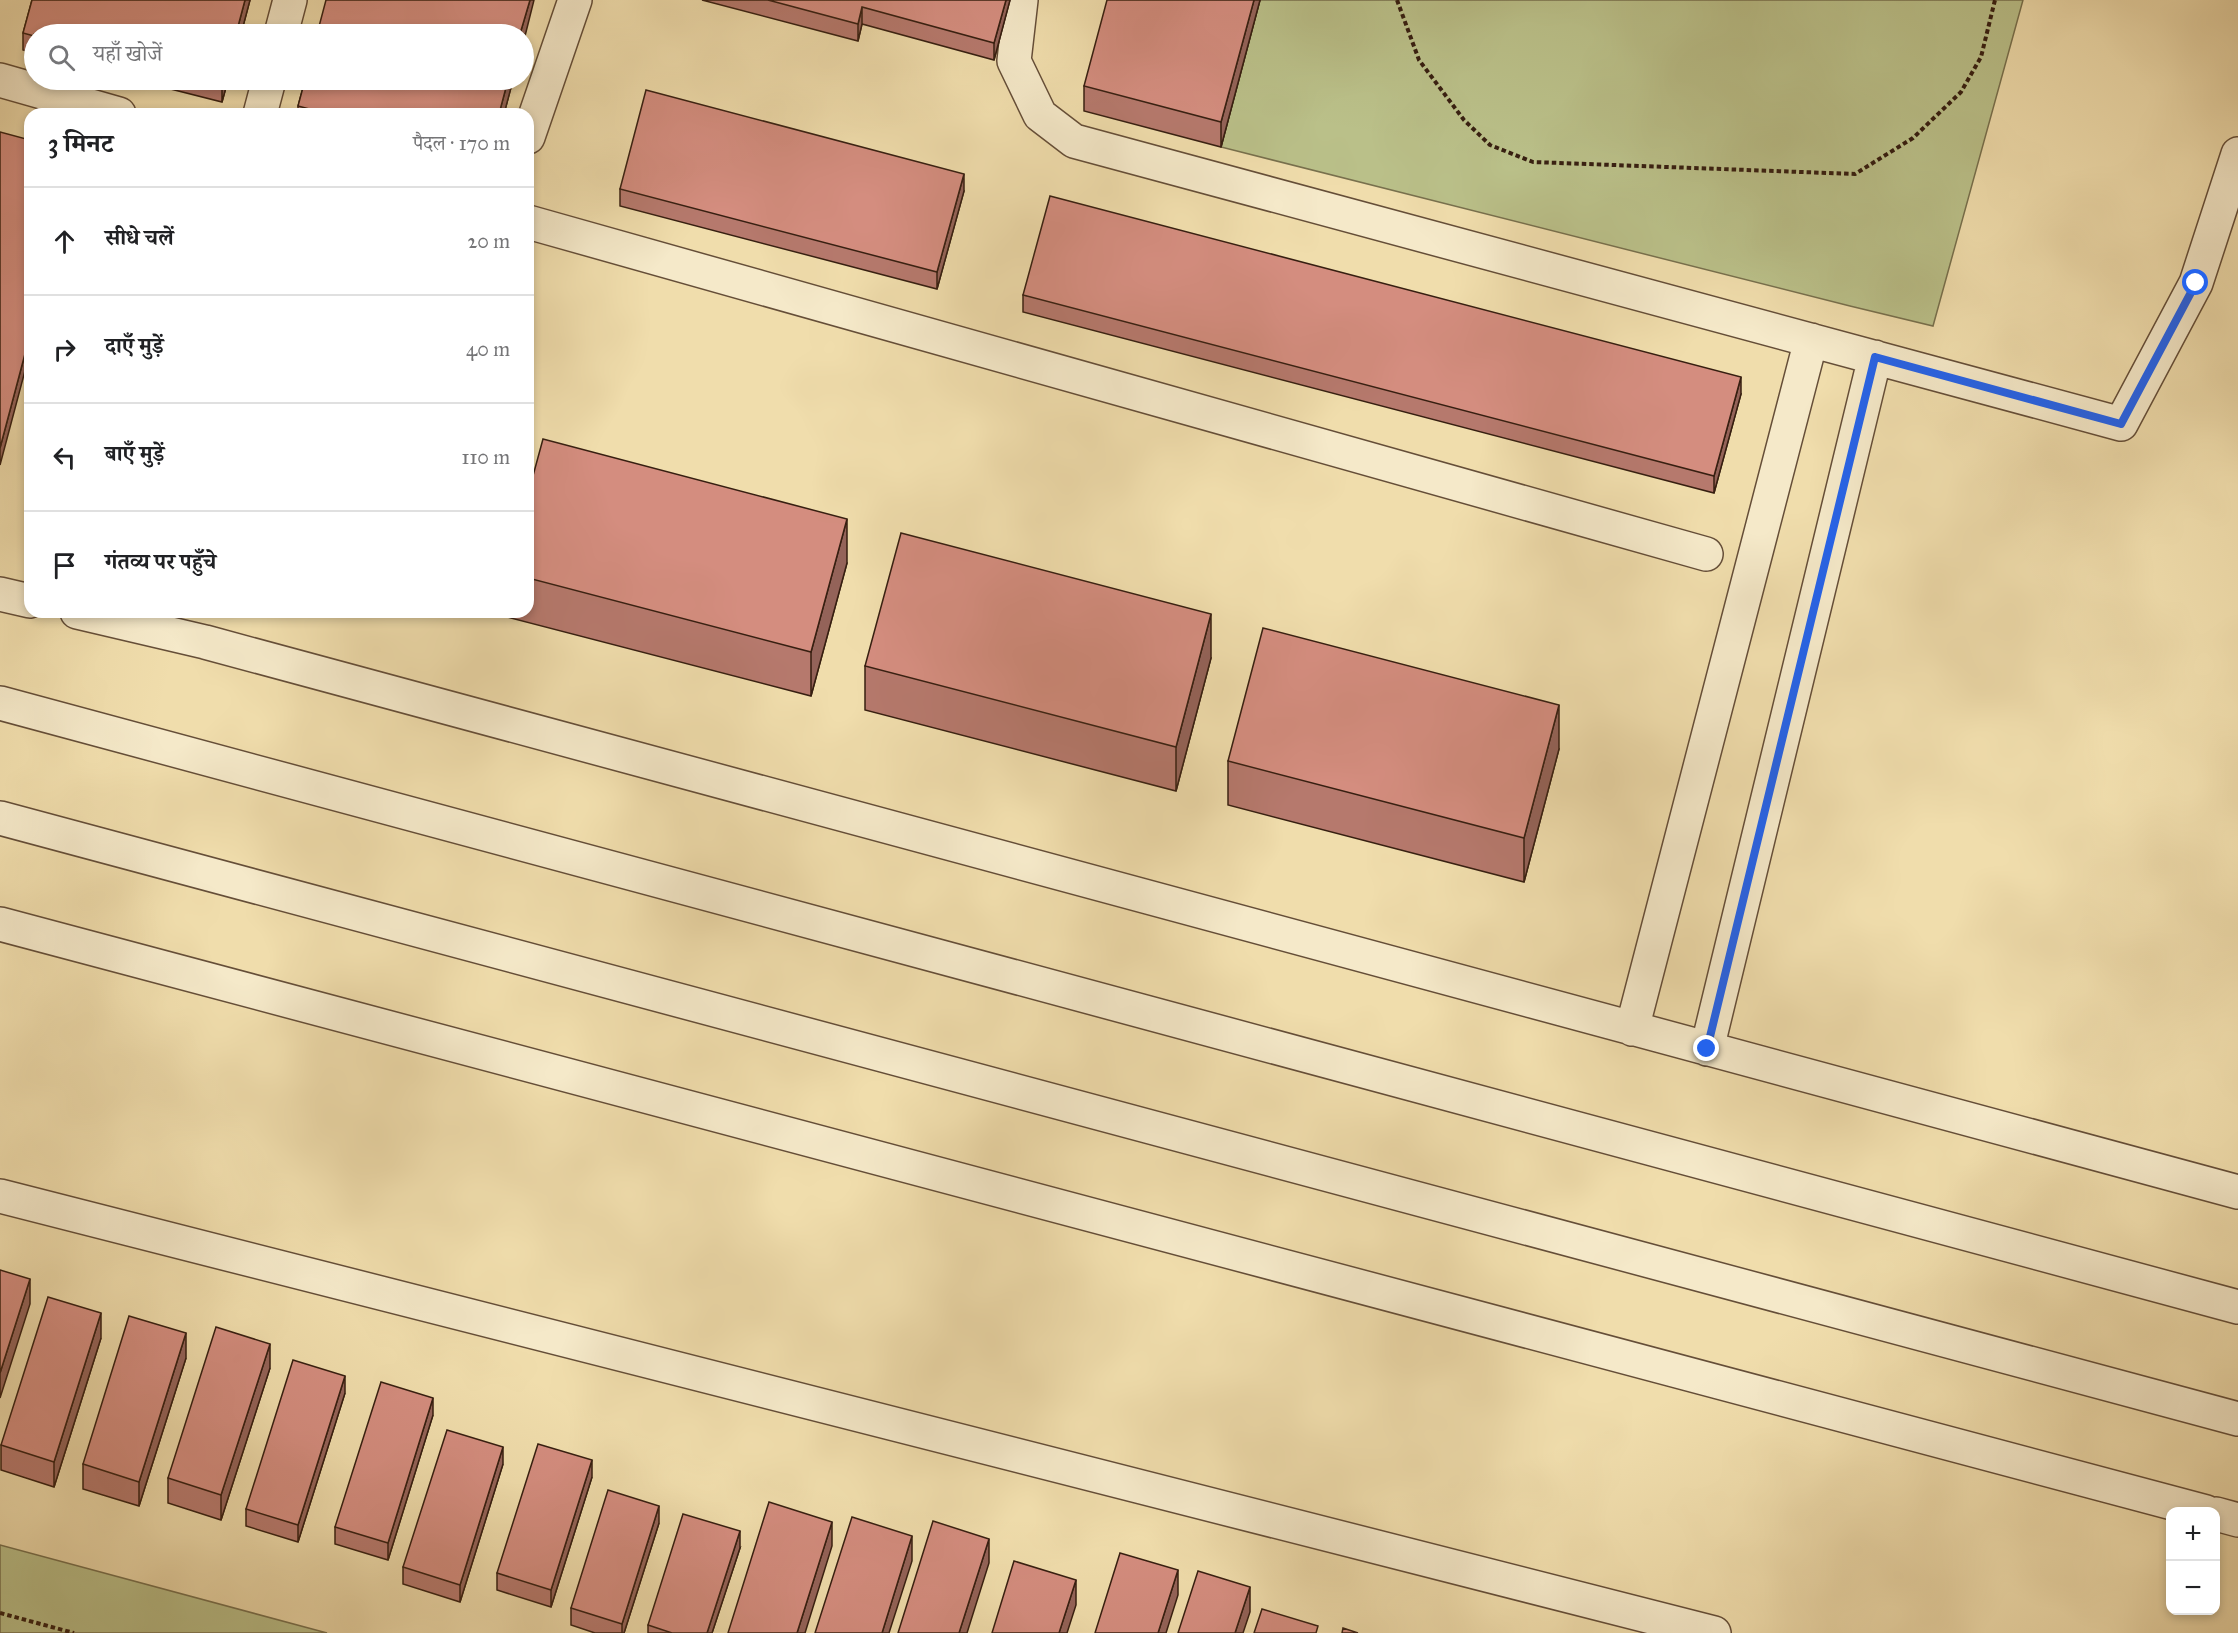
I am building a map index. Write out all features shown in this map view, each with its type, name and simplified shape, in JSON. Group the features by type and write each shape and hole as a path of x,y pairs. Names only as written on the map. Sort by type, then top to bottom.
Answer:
{"street":[{"path":"284,24 290,0"},
{"path":"534,120 575,0"},
{"path":"1021,0 1014,61 1040,115 1074,141 2121,424 2196,283 2238,154"},
{"path":"0,80 24,87"},
{"path":"35,90 98,108"},
{"path":"262,108 266,90"},
{"path":"534,224 1706,554"},
{"path":"1632,1029 1811,340"},
{"path":"1707,1049 1875,357"},
{"path":"0,594 24,600"},
{"path":"103,618 205,642 2238,1192"},
{"path":"0,703 2238,1307"},
{"path":"0,818 2238,1419"},
{"path":"0,924 2187,1507"},
{"path":"0,1196 1714,1633"},
{"path":"2220,1515 2238,1520"}],"path":[{"path":"1397,0 1419,60 1464,120 1490,145 1533,162 1855,174 1914,138 1962,92 1981,57 1995,0"},
{"path":"0,1613 74,1633"}],"green space":[{"path":"1260,0 2023,0 1933,326 1221,147"},
{"path":"0,1545 327,1633 0,1633"}],"building":[{"path":"32,0 245,0 239,24 25,24"},
{"path":"326,0 530,0 523,24 320,24"},
{"path":"768,0 1006,0 994,43 862,7 858,24"},
{"path":"1107,0 1254,0 1221,122 1084,86"},
{"path":"302,90 505,90 501,108 306,108 298,106"},
{"path":"646,90 964,174 937,272 620,189"},
{"path":"0,132 24,138 24,358 0,448"},
{"path":"1050,196 1741,377 1714,476 1023,295"},
{"path":"543,439 847,519 811,652 534,580 534,472"},
{"path":"901,533 1211,614 1176,747 865,666"},
{"path":"1263,628 1559,705 1524,838 1228,761"},
{"path":"0,1270 30,1279 0,1373"},
{"path":"48,1297 101,1313 54,1462 1,1445"},
{"path":"129,1316 186,1333 139,1482 83,1464"},
{"path":"216,1327 270,1344 221,1495 168,1478"},
{"path":"293,1360 345,1376 298,1525 246,1509"},
{"path":"381,1382 433,1398 388,1543 335,1527"},
{"path":"447,1430 503,1447 460,1585 403,1567"},
{"path":"538,1444 592,1460 551,1590 497,1573"},
{"path":"608,1490 659,1506 622,1624 571,1608"},
{"path":"769,1502 832,1522 797,1633 728,1633"},
{"path":"683,1514 740,1531 707,1633 672,1633 648,1625"},
{"path":"852,1517 912,1536 882,1633 815,1633"},
{"path":"933,1521 989,1539 959,1633 898,1633"},
{"path":"1120,1553 1178,1570 1158,1633 1095,1633"},
{"path":"1014,1561 1076,1580 1059,1633 992,1633"},
{"path":"1198,1571 1250,1587 1235,1633 1178,1633"},
{"path":"1262,1609 1318,1626 1316,1633 1254,1633"},
{"path":"1343,1628 1358,1633 1342,1633"}],"route":[{"path":"1707,1049 1875,357 2121,424 2196,283"}]}
